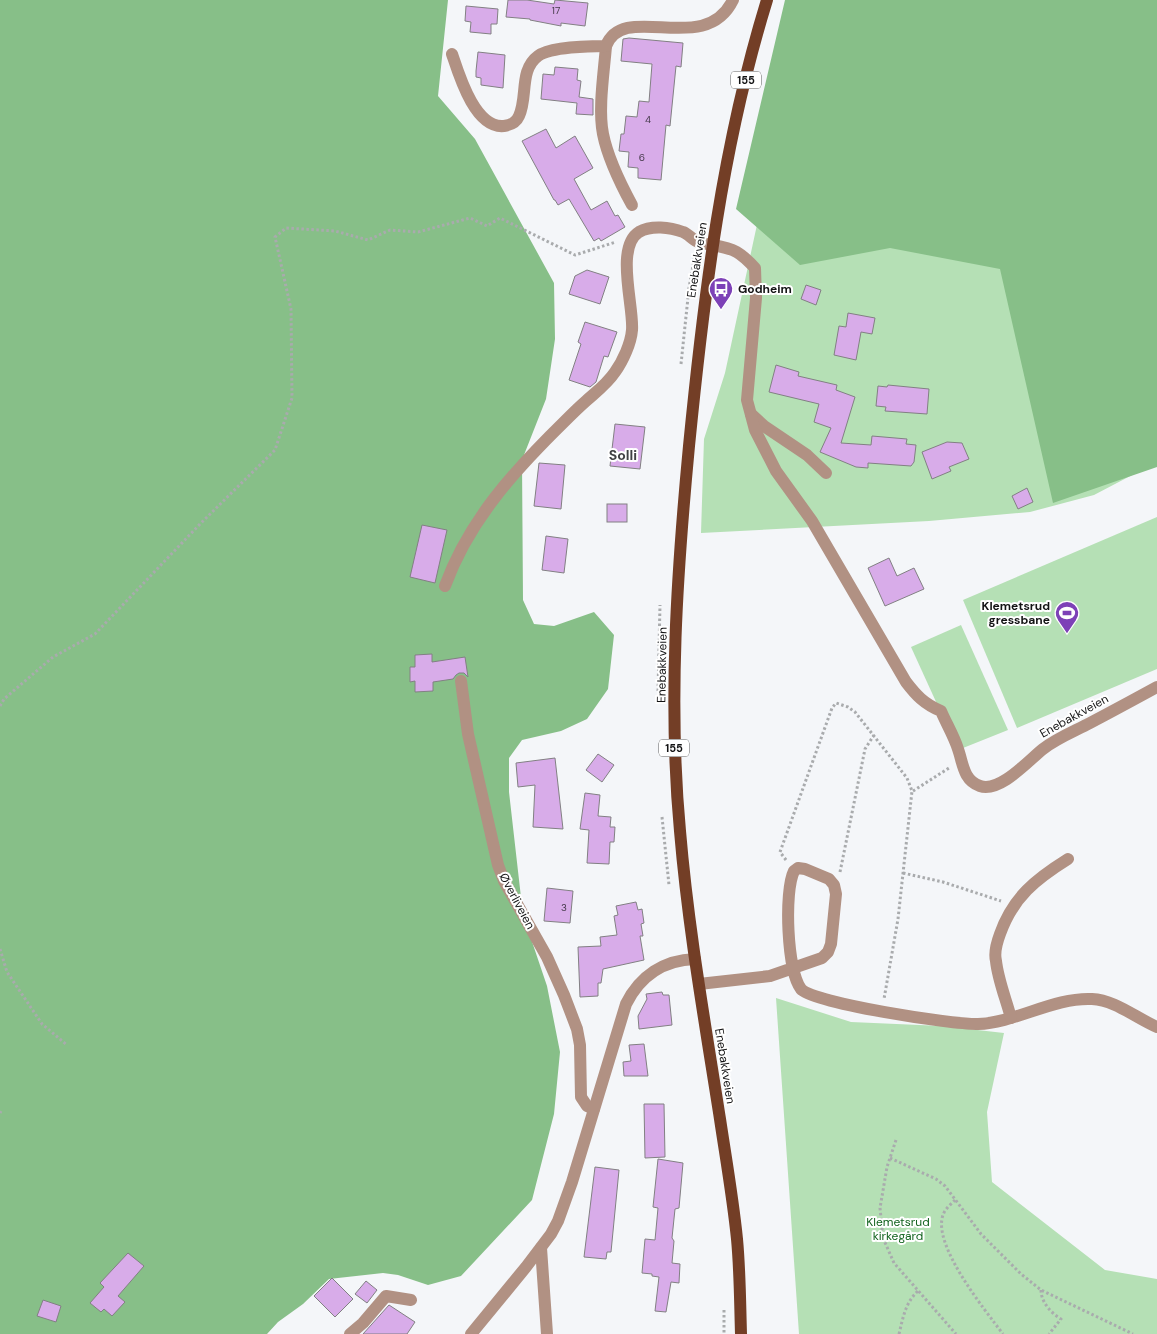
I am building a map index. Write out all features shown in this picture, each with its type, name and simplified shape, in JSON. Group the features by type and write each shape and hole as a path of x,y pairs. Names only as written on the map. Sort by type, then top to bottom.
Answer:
{"main road":[{"name":"Enebakkveien","path":"741,1334 737,1239 695,959 679,828 675,755 676,629 681,546 699,347 712,244 726,160 767,0"}],"street":[{"path":"632,205 618,179 603,134 603,83 606,46 609,38 615,30 623,25 634,22 696,26 720,18 729,9 733,0"},
{"path":"452,54 462,84 476,108 488,122 496,126 506,126 512,124 518,118 522,109 526,75 530,65 538,56 544,52 567,48 606,46"},
{"path":"445,586 452,566 466,540 492,500 527,458 607,382 616,371 629,344 632,331 627,274 628,248 634,237 646,229 664,228 684,232 697,242 712,244 738,252 755,268 756,298 747,386 747,400 750,412 764,426 807,455 826,472"},
{"name":"Enebakkveien","path":"750,412 755,430 776,470 812,521 906,682 916,696 927,705 940,711 959,749 965,773 979,786 993,786 1012,776 1046,747 1157,687"},
{"name":"Øverliveien","path":"461,681 468,734 498,865 504,881 547,957 564,995 579,1037 581,1097 587,1106 594,1109"},
{"path":"1011,1018 995,960 997,941 1006,918 1020,896 1040,877 1068,859"},
{"path":"699,984 770,976 792,969 822,958 828,952 831,944 835,902 834,885 829,879 798,868 794,870 789,883 789,939 792,969 801,989 809,994 827,1000 881,1010 956,1023 978,1024 1011,1018 1057,1004 1081,999 1093,999 1105,1001 1157,1027"},
{"path":"471,1334 513,1285 541,1248 551,1234 565,1205 626,1004 632,993 644,978 658,968 680,960 695,959"},
{"path":"541,1248 547,1334"},
{"path":"350,1334 364,1323 386,1296 412,1300"}],"path":[{"path":"0,706 4,699 53,657 95,634 201,523 275,450 292,398 291,309 275,237 286,228 335,230 368,240 390,230 418,232 470,218 486,226 500,218 574,255 634,237"},
{"path":"794,870 780,852 832,708 836,703 848,707 855,712 907,778 912,791 898,919 881,1010"},
{"path":"834,885 842,868 865,749 874,735"},
{"path":"912,791 946,769"},
{"path":"904,872 987,896"},
{"path":"0,950 8,972 42,1024 67,1045"},
{"path":"896,1140 887,1167 880,1208 883,1238 894,1263 956,1334"},
{"path":"890,1158 936,1179 945,1186 971,1222 998,1252 1041,1290 1133,1334"},
{"path":"955,1200 943,1215 944,1239 957,1267 1003,1334"},
{"path":"1041,1290 1041,1296 1049,1310 1061,1319 1049,1334"},
{"path":"898,1334 907,1304 918,1291"}],"green space":[{"path":"0,0 448,0 438,96 475,139 554,283 555,339 546,399 522,460 523,600 534,624 554,626 594,612 614,635 608,689 587,719 561,731 522,740 509,758 509,792 523,915 547,986 560,1052 554,1114 532,1200 461,1276 428,1285 398,1275 383,1273 329,1279 303,1304 278,1322 267,1334 0,1334"},
{"path":"785,0 1157,0 1157,467 1053,503 1000,269 890,248 800,265 736,209"},
{"path":"1157,0 1157,462 1094,495 1030,512 929,521 701,533 704,439 725,373 758,220"},
{"name":"Klemetsrud gressbane","path":"1157,517 1157,669 1017,728 963,600"},
{"path":"961,625 1008,730 958,750 911,647"},
{"name":"Klemetsrud kirkegård","path":"776,998 851,1022 942,1026 1004,1033 987,1112 992,1182 1105,1270 1157,1279 1157,1334 799,1334"}],"building":[{"path":"508,0 527,0 554,4 555,0 588,3 585,26 561,23 561,26 530,19 506,17"},
{"path":"466,6 498,9 497,24 491,24 491,34 470,32 471,22 465,21"},
{"path":"623,39 683,43 681,67 676,66 670,126 666,125 661,180 638,178 638,168 628,167 629,152 619,151 621,134 624,134 626,116 637,117 639,101 649,102 652,64 621,61"},
{"path":"478,52 505,55 503,88 481,85 481,78 476,77"},
{"path":"555,67 578,69 577,80 581,81 579,97 593,99 593,115 576,114 577,103 541,99 543,74 554,75"},
{"path":"546,129 556,148 575,136 593,168 574,179 591,210 607,201 615,216 618,215 625,227 601,241 599,238 594,241 569,199 558,205 522,141"},
{"path":"587,270 609,277 600,304 569,294 575,276"},
{"path":"806,285 821,290 816,305 801,299"},
{"path":"848,313 875,318 872,334 861,332 856,360 834,355 839,326 846,327"},
{"path":"585,322 617,332 608,357 604,356 596,382 590,387 569,380 581,344 578,342"},
{"path":"776,365 799,372 798,376 837,385 836,390 855,397 841,443 871,445 872,436 907,439 906,444 916,445 914,462 911,466 868,463 868,468 856,467 820,452 831,428 814,422 819,404 769,392"},
{"path":"888,385 929,389 927,414 885,411 886,407 876,406 878,386 887,387"},
{"path":"615,424 645,427 640,469 610,466"},
{"path":"947,442 962,443 969,459 949,467 951,471 932,479 922,452"},
{"path":"539,463 565,465 561,509 534,506"},
{"path":"1027,488 1033,502 1018,509 1012,496"},
{"path":"607,504 627,504 627,522 607,522"},
{"path":"422,525 447,530 435,583 410,577"},
{"path":"546,536 568,539 564,573 542,570"},
{"path":"889,558 897,576 914,568 924,589 885,606 868,568"},
{"path":"432,654 432,662 465,657 468,677 464,673 459,673 453,679 433,682 433,691 415,692 415,681 410,682 410,667 415,667 415,655"},
{"path":"598,754 614,765 602,782 586,770"},
{"path":"555,758 563,829 533,827 535,785 518,787 516,763"},
{"path":"585,793 600,795 598,816 611,817 610,827 615,827 614,842 610,842 609,864 587,863 589,830 580,829"},
{"path":"547,888 573,891 570,923 544,921"},
{"path":"636,902 638,910 642,909 644,923 641,924 643,936 640,936 644,960 603,969 601,983 598,983 598,996 580,997 578,947 601,946 600,937 617,935 614,916 618,915 616,906"},
{"path":"662,992 663,995 669,995 672,1025 639,1029 638,1016 647,999 646,994"},
{"path":"644,1044 648,1076 624,1076 623,1062 631,1061 629,1045"},
{"path":"644,1104 664,1104 665,1157 645,1158"},
{"path":"658,1159 683,1163 679,1208 675,1209 672,1238 674,1241 672,1263 680,1264 679,1283 671,1282 666,1312 655,1311 659,1277 642,1273 645,1239 655,1240 658,1208 653,1207"},
{"path":"595,1167 619,1170 611,1252 607,1252 606,1259 584,1257"},
{"path":"128,1253 144,1266 118,1296 125,1302 112,1316 104,1309 101,1312 90,1303 104,1287 100,1283"},
{"path":"332,1278 353,1299 335,1317 314,1296"},
{"path":"366,1281 377,1290 367,1303 355,1294"},
{"path":"43,1300 61,1306 56,1322 37,1316"},
{"path":"389,1305 415,1322 407,1334 363,1334"}],"place":[{"name":"Godheim","path":"721,310"},
{"name":"Klemetsrud gressbane","path":"1067,634"}],"district":[{"name":"Solli","path":"623,455"}]}
